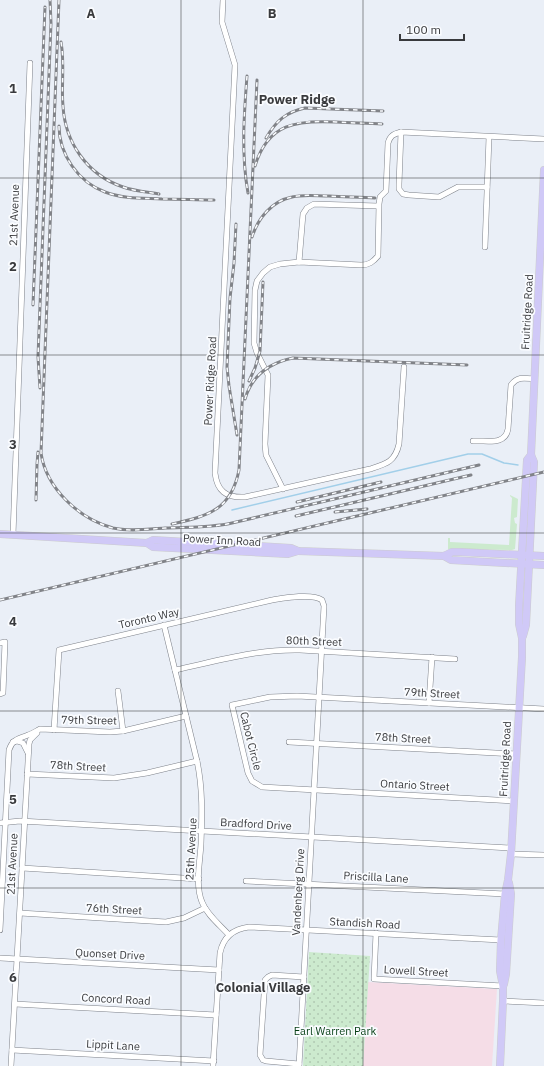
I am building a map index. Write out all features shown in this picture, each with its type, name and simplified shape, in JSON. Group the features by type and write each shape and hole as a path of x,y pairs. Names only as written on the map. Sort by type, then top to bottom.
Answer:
{"main road":[{"name":"Fruitridge Road","path":"500,1066 503,1001 503,986 500,971 501,940 511,851 522,638 526,625 525,555 534,462 531,455 544,170"},
{"name":"Power Inn Road","path":"0,534 147,543 153,540 291,548 298,551 444,556 451,560 544,565"},
{"name":"Power Inn Road","path":"444,556 452,552 544,556"},
{"name":"Fruitridge Road","path":"503,986 506,974 511,894 508,880"}],"street":[{"name":"Power Ridge Road","path":"223,0 222,22 235,65 216,459 216,482 220,489 229,496 236,498 245,497 370,469 384,465 392,460 397,453 399,444 404,367"},
{"name":"21st Avenue","path":"13,535 30,63"},
{"path":"283,489 266,455 265,444 268,375 257,353 254,343 255,290 260,277 270,267 280,264 299,262 368,265 374,261 378,256 378,206 380,197 386,191 388,144 390,138 395,133 401,132 544,139"},
{"path":"401,132 399,184 403,194 439,197 458,186 486,187"},
{"path":"485,247 489,137"},
{"path":"299,262 303,214 307,208 314,204 378,206"},
{"path":"473,441 498,441 504,439 507,435 508,429 511,385 516,379 535,379"},
{"name":"Toronto Way","path":"54,730 59,650 282,598 317,597 322,600"},
{"name":"Vandenberg Drive","path":"299,1065 322,651 324,606 322,600"},
{"name":"25th Avenue","path":"164,625 197,761 202,795 199,879 200,895 205,908 229,935"},
{"path":"0,643 5,642 1,694"},
{"name":"80th Street","path":"175,670 263,651 322,651 455,659"},
{"path":"429,703 432,657"},
{"name":"79th Street","path":"118,691 123,731"},
{"name":"Cabot Circle","path":"314,790 265,787 252,781 248,773 232,706 270,697 319,697"},
{"name":"79th Street","path":"319,697 544,709"},
{"name":"79th Street","path":"54,730 100,732 123,731 186,716"},
{"name":"21st Avenue","path":"11,1066 28,756 30,740 43,729"},
{"path":"13,742 16,739 30,735 38,730 54,730"},
{"path":"13,742 17,741 23,743 28,756"},
{"name":"21st Avenue","path":"0,930 9,750 13,742"},
{"name":"78th Street","path":"289,742 516,754"},
{"name":"78th Street","path":"27,774 114,778 147,773 197,761"},
{"name":"Ontario Street","path":"314,790 514,801"},
{"name":"Bradford Drive","path":"0,823 25,821 311,837 511,851 544,855"},
{"path":"22,868 199,879"},
{"name":"Priscilla Lane","path":"246,880 505,894"},
{"name":"76th Street","path":"20,913 166,922 184,918 205,908"},
{"name":"Standish Road","path":"229,935 238,930 249,927 501,940"},
{"name":"Lowell Street","path":"376,933 374,978 503,986"},
{"path":"213,1063 221,947 229,935"},
{"name":"Quonset Drive","path":"0,958 219,970"},
{"path":"299,1065 266,1061 263,1060 260,1055 265,980 269,976 304,977"},
{"path":"503,1001 544,1003"},
{"name":"Concord Road","path":"14,1004 216,1015"},
{"name":"Lippit Lane","path":"12,1050 213,1063"}],"shaded area":[{"path":"368,982 497,989 492,1066 363,1066"}],"green space":[{"path":"510,495 518,499 517,517 514,518 515,523 517,524 515,549 448,549 448,538 450,538 450,542 509,545 512,498"},
{"name":"Earl Warren Park","path":"309,952 370,956 363,1066 303,1066"}],"waterway":[{"path":"232,510 468,454 482,454 504,463 518,465"}],"railway":[{"path":"40,388 38,357 51,23 50,0"},
{"path":"59,0 41,453 44,466 50,478 57,490 66,500 88,517 100,524 113,528 132,530 207,527 224,525 479,465"},
{"path":"33,305 45,7"},
{"path":"61,42 63,58 63,106 65,119 68,132 80,156 89,166 110,182 132,190 159,194"},
{"path":"247,76 244,120 244,164 248,193"},
{"path":"172,524 206,514 224,503 230,495 239,470 257,80"},
{"path":"266,138 282,118 292,112 305,108 383,111"},
{"path":"255,166 268,141 276,133 286,127 309,122 382,124"},
{"path":"59,126 62,147 72,166 86,181 105,192 126,197 214,200"},
{"path":"252,237 258,223 267,211 272,206 285,199 306,195 375,198"},
{"path":"236,224 230,298 227,367 237,435"},
{"path":"249,381 260,351 263,282"},
{"path":"245,399 252,383 263,371 276,363 293,358 467,365"},
{"path":"36,500 38,452"},
{"path":"0,600 544,472"},
{"path":"296,516 471,475"},
{"path":"297,502 381,482"},
{"path":"335,512 367,509"}],"district":[{"name":"Power Ridge","path":"297,99"},
{"name":"Colonial Village","path":"263,987"}]}
